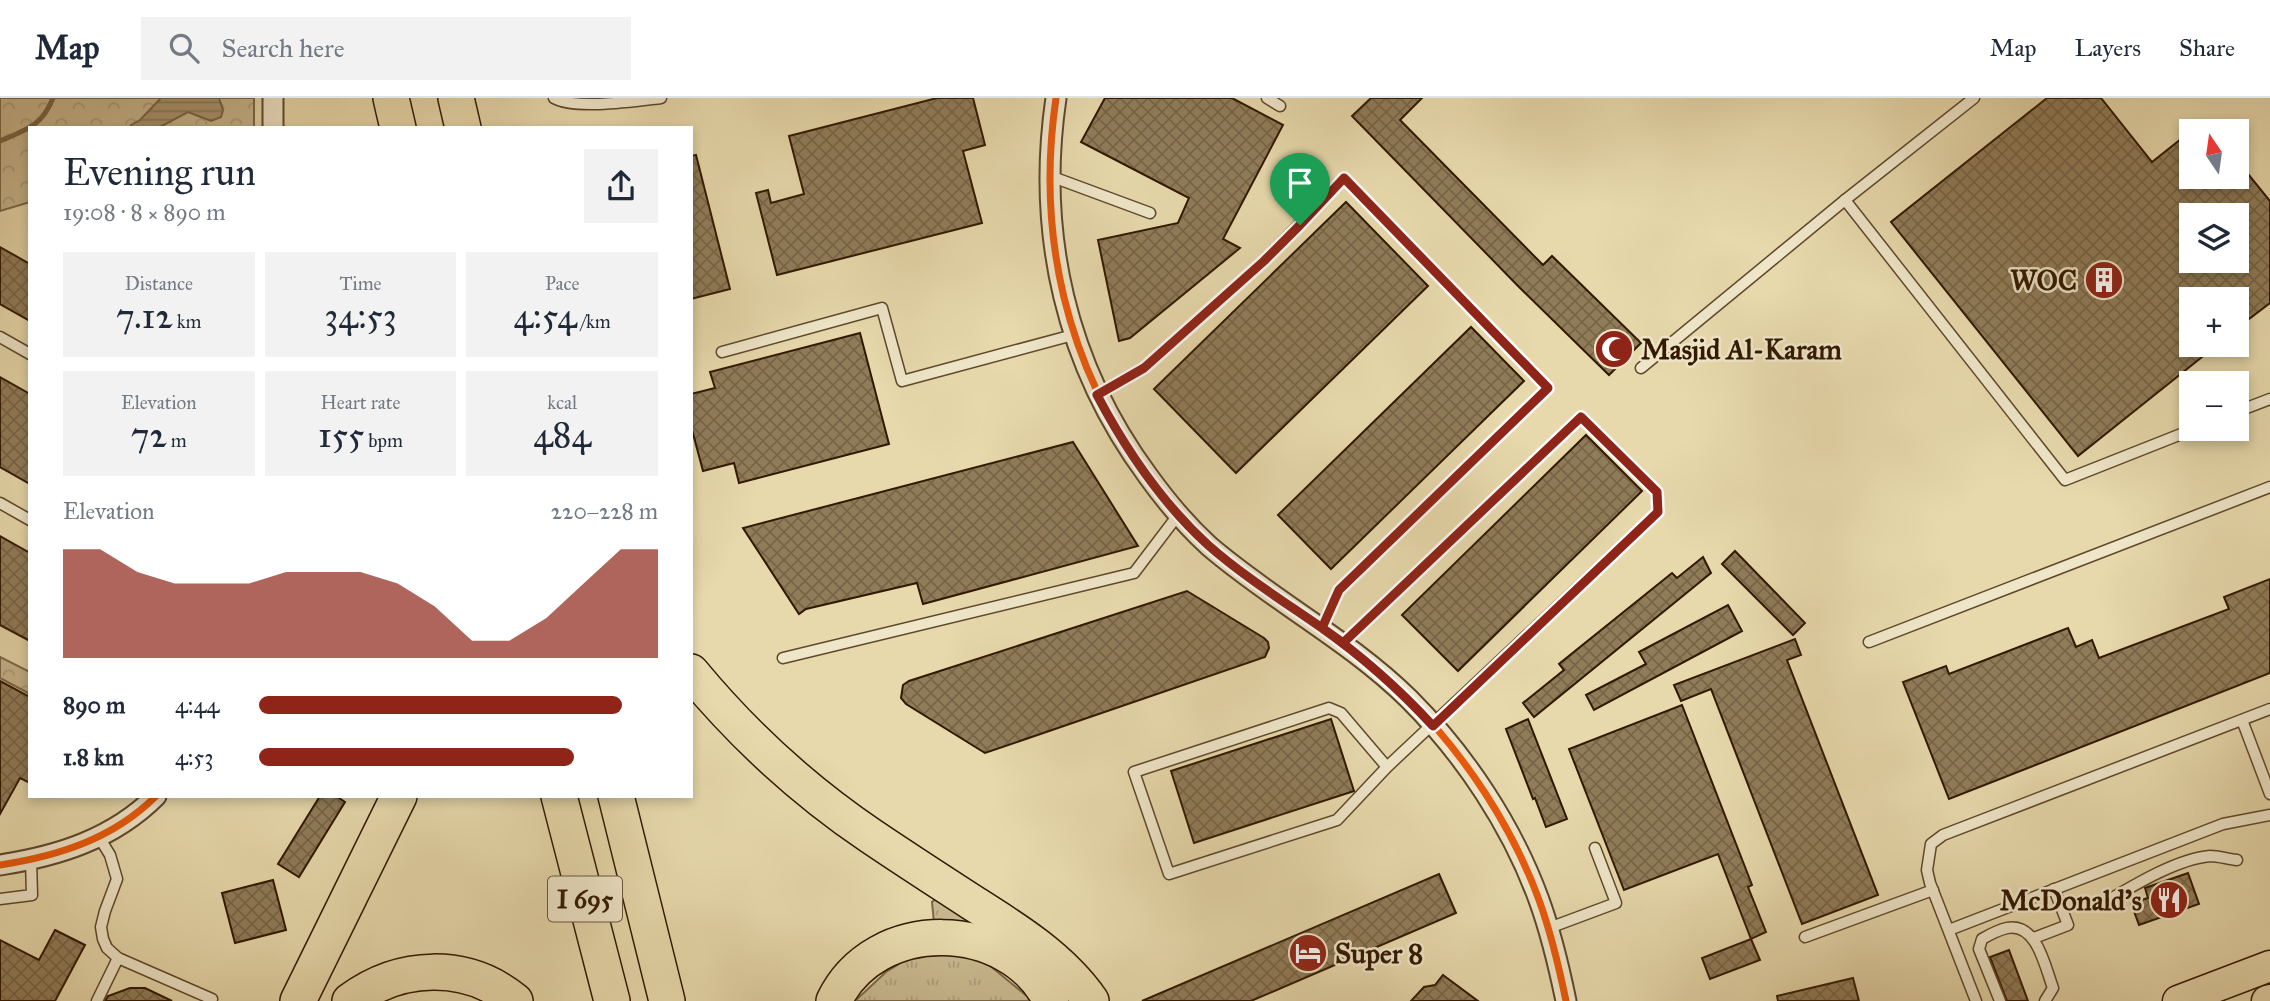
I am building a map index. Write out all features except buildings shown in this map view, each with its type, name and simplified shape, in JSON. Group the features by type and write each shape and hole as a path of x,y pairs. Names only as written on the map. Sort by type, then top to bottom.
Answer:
{"highway":[{"path":"391,98 398,126"},
{"path":"456,98 463,126"},
{"path":"693,674 762,751 816,797 1032,942 1061,967 1091,1001"},
{"path":"298,1001 399,798"},
{"name":"I 695","path":"560,798 612,1001"},
{"name":"I 695","path":"616,798 667,1001"},
{"path":"834,1001 853,974 873,957 892,946 935,937 961,937 985,943 1010,955 1031,972 1051,1001"},
{"path":"350,1001 381,982 426,971 472,977 515,1001"}],"main road":[{"path":"2178,1001 2270,967"}],"street":[{"path":"272,126 273,98"},
{"path":"1056,98 1049,176 1054,247 1073,335 1097,395 1131,453 1178,514 1209,545 1248,577 1343,643 1385,677 1433,726 1475,780 1504,826 1535,888 1549,928 1566,1001"},
{"path":"0,865 67,850 99,837 122,824 154,798"}],"lane":[{"path":"554,98 585,104 661,98"},
{"path":"1267,98 1280,106"},
{"path":"1641,368 1844,200 1974,98"},
{"path":"1049,176 1150,213"},
{"path":"1097,395 1144,368 1264,261 1344,178 1548,388 1339,590 1322,628"},
{"path":"1844,200 2065,480 2179,435"},
{"path":"722,352 882,308 902,381 1073,335"},
{"path":"0,337 28,353"},
{"path":"2249,407 2270,399"},
{"path":"1343,643 1581,417 1657,492 1658,512 1387,767 1337,820 1169,874 1134,772 1329,708 1341,713 1387,767"},
{"path":"1869,642 2270,487"},
{"path":"0,503 28,519"},
{"path":"783,658 1134,573 1178,514"},
{"path":"1976,1001 1927,870 1931,844 1943,835 2270,709"},
{"path":"2242,720 2270,794"},
{"path":"1949,930 2223,824 2270,815"},
{"path":"99,837 116,867 117,880 101,927 107,948 118,958 212,999 211,1001"},
{"path":"1549,928 1616,903 1595,848"},
{"path":"2102,904 2145,878 2200,858 2212,856 2237,860"},
{"path":"0,900 32,895 31,860"},
{"path":"2034,938 2068,925 2054,889"},
{"path":"1805,937 1933,890"},
{"path":"2000,1001 1979,949 1982,939 2008,928 2020,928 2034,938 2053,988 2045,1001"},
{"path":"97,1001 118,958"}],"green space":[{"path":"0,98 254,98 254,126 28,126 28,203 0,211"},
{"path":"0,657 28,671 28,693 0,678"},
{"path":"943,893 1078,1001 1061,1001 934,923 932,902"},
{"path":"920,951 978,956 1028,997 1029,1001 855,1001 886,972"}],"shaded area":[{"path":"161,98 219,98 223,110 221,117 211,121 188,112 162,126 131,126"}],"waterway":[{"path":"32,126 44,115 53,98"},
{"path":"0,141 28,128"}],"cycle path":[{"path":"1056,98 1050,199 1064,296 1096,389 1120,433 1162,495 1209,546 1386,678 1430,721 1468,768 1501,819 1528,872 1547,925 1566,1001"},
{"path":"0,865 64,851 84,843 122,824 154,798"}],"place":[{"name":"WOC","path":"2104,280"},
{"name":"Masjid Al-Karam","path":"1614,349"},
{"name":"McDonald's","path":"2169,900"},
{"name":"Super 8","path":"1308,953"}],"route":[{"path":"1300,225 1264,261 1144,368 1097,395 1131,453 1178,514 1209,545 1248,577 1343,643 1581,417 1657,492 1658,512 1433,726 1385,677 1357,653 1343,643 1322,628 1339,590 1548,388 1344,178 1300,225"}]}
